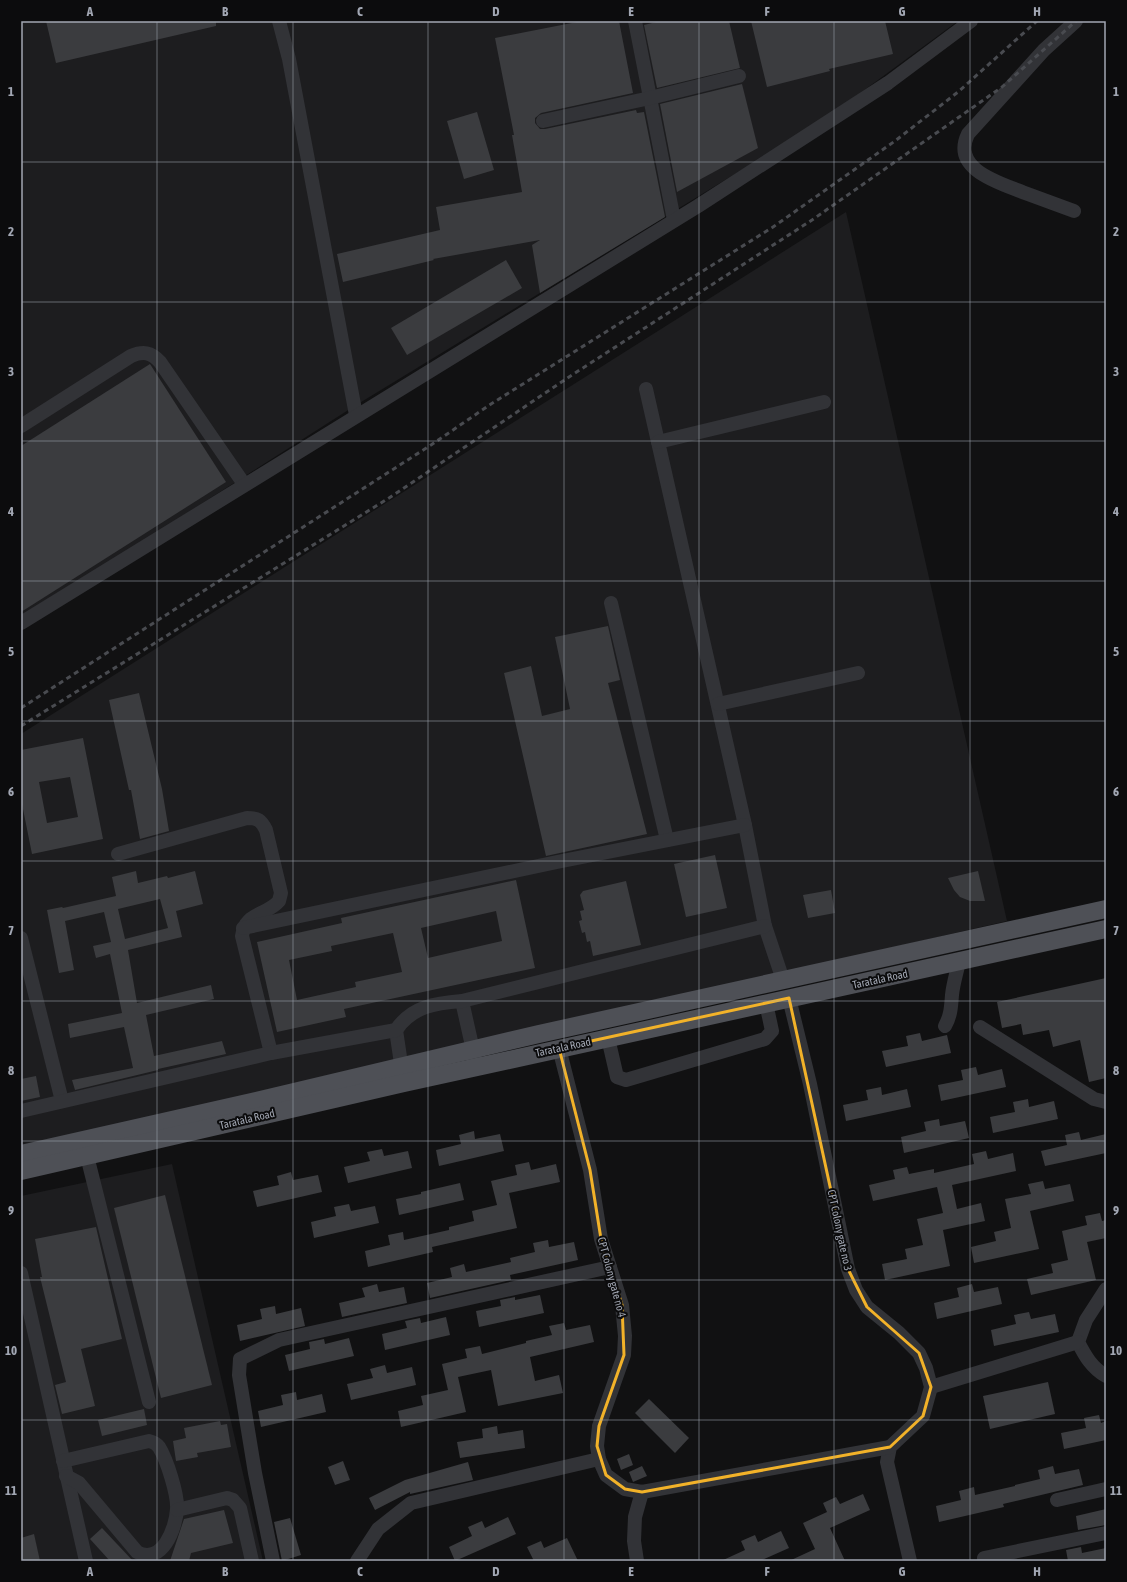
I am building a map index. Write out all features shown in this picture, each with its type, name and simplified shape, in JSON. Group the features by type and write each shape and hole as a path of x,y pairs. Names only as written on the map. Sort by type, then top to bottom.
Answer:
{"main road":[{"path":"21,1154 402,1075 783,980 1106,909"},
{"name":"Taratala Road","path":"475,1058 559,1048 608,1038 1106,929"},
{"name":"Taratala Road","path":"21,1171 87,1156 402,1075"}],"street":[{"path":"279,21 288,59 356,415"},
{"path":"635,21 674,220"},
{"path":"21,623 674,220 888,83 971,21"},
{"path":"1074,211 989,179 978,171 970,162 964,153 964,143 968,134 1044,50 1076,21"},
{"path":"543,121 650,98 739,76"},
{"path":"21,426 131,356 139,353 147,353 154,355 160,362 244,484"},
{"path":"646,389 745,825 765,926 783,980"},
{"path":"658,442 824,402"},
{"path":"611,603 667,840"},
{"path":"718,704 858,673"},
{"path":"118,854 247,818 256,818 262,821 266,830 281,893 279,901 267,911 246,922 243,928 242,936 271,1053"},
{"path":"243,928 557,862 745,825"},
{"path":"402,1075 396,1030 402,1021 412,1013 425,1006 462,1001 765,926"},
{"path":"21,938 62,1101"},
{"path":"945,1026 952,1008 952,995 959,961"},
{"name":"CPT Colony gate no 3","path":"789,998 810,1084 848,1269 856,1290 867,1307 899,1333 919,1353 926,1368 931,1387"},
{"path":"462,1001 475,1058"},
{"path":"608,1038 617,1077 626,1080 765,1039 772,1031 766,1003"},
{"path":"980,1027 1094,1099 1106,1102"},
{"path":"21,1111 271,1053 396,1030"},
{"name":"CPT Colony gate no 4","path":"559,1048 590,1170 601,1239 622,1305 625,1336 624,1355 598,1426 599,1459 606,1475 625,1489 642,1492 890,1447"},
{"path":"87,1156 149,1402"},
{"path":"273,1561 255,1473 239,1375 240,1359 279,1340 610,1267"},
{"path":"21,1273 86,1561"},
{"path":"1106,1290 1086,1320 1078,1342 1086,1358 1098,1371 1106,1376"},
{"path":"910,1561 887,1462 890,1447 923,1416 931,1387 1078,1342"},
{"path":"63,1461 149,1441 155,1443 159,1447 169,1471 175,1493 177,1510 172,1528 162,1550 147,1556 137,1552 79,1483 66,1476"},
{"path":"357,1561 378,1529 411,1503 599,1459"},
{"path":"1057,1500 1106,1489"},
{"path":"637,1561 634,1541 635,1517 642,1492"},
{"path":"177,1510 227,1498 233,1500 240,1508 252,1561"},
{"path":"984,1558 1106,1532"}],"highlighted area":[{"path":"789,998 848,1269 867,1307 919,1353 931,1387 923,1416 890,1447 642,1492 625,1489 606,1475 597,1446 599,1426 624,1355 622,1305 601,1239 590,1170 559,1048"}],"shaded area":[{"path":"21,21 958,21 825,119 353,407 21,619"},
{"path":"846,212 1007,921 21,1149 21,734"},
{"path":"172,1164 263,1561 21,1561 21,1196"}],"building":[{"path":"46,21 216,21 216,26 56,63"},
{"path":"582,21 619,21 633,93 541,113 535,118 535,123 540,129 545,129 636,110 637,113 644,112 665,217 540,293 532,245 540,240 433,259 434,260 343,282 337,254 440,230 436,207 522,192 512,135 514,135 495,38"},
{"path":"660,21 729,21 740,68 657,88 644,25"},
{"path":"751,21 885,21 893,54 829,69 830,71 767,87"},
{"path":"742,84 758,148 677,192 660,104"},
{"path":"477,112 494,170 464,179 447,121"},
{"path":"506,260 522,288 407,355 391,328"},
{"path":"150,364 226,482 21,612 21,446"},
{"path":"608,626 620,680 608,683 647,834 546,856 504,673 531,666 542,716 570,709 555,637"},
{"path":"139,693 162,789 169,831 140,839 131,790 129,790 109,700"},
{"path":"83,738 103,839 32,854 21,799 21,750","holes":["70,777 78,817 47,823 39,782"]},
{"path":"715,855 727,908 686,917 674,864"},
{"path":"136,871 138,883 167,876 168,878 195,871 203,904 176,911 182,937 128,950 137,1003 211,985 214,999 146,1015 154,1056 222,1041 226,1054 75,1090 72,1080 133,1068 124,1027 70,1038 68,1024 122,1013 110,954 96,958 93,946 111,942 104,912 65,921 74,970 59,973 47,910 63,908 116,896 112,877","holes":["160,899 168,928 125,939 118,909"]},
{"path":"978,871 985,901 970,901 960,897 954,890 948,878"},
{"path":"516,880 535,968 344,1009 346,1017 277,1032 257,942 342,923 341,918","holes":["496,911 502,941 428,958 421,928","393,933 402,972 355,982 356,987 297,1000 289,960 332,951 331,946"]},
{"path":"626,881 641,945 593,956 590,941 587,942 585,932 582,933 579,921 582,920 580,911 584,910 580,895 583,891"},
{"path":"831,890 835,913 808,918 803,895"},
{"path":"1106,978 1106,1078 1089,1082 1080,1040 1053,1047 1049,1030 1023,1035 1021,1024 1002,1028 997,1002"},
{"path":"920,1033 922,1041 947,1035 951,1053 886,1067 882,1051 908,1046 906,1036"},
{"path":"976,1067 978,1075 1002,1069 1006,1087 941,1101 938,1085 963,1080 961,1070"},
{"path":"36,1076 40,1097 21,1101 21,1079"},
{"path":"881,1087 882,1095 907,1089 911,1107 846,1121 843,1105 868,1100 866,1090"},
{"path":"1028,1099 1029,1107 1054,1101 1058,1119 993,1133 990,1117 1015,1112 1013,1102"},
{"path":"939,1119 940,1126 965,1121 969,1138 904,1153 901,1137 926,1131 924,1122"},
{"path":"474,1131 475,1139 500,1134 504,1151 439,1166 436,1150 461,1144 459,1135"},
{"path":"1079,1132 1081,1140 1106,1134 1106,1153 1045,1166 1041,1151 1067,1145 1065,1135"},
{"path":"382,1149 384,1156 408,1151 412,1168 348,1183 344,1167 370,1161 367,1152"},
{"path":"986,1151 988,1159 1013,1153 1016,1171 952,1185 957,1209 981,1203 985,1221 943,1230 950,1266 885,1280 882,1264 907,1259 905,1249 923,1245 917,1219 943,1213 937,1187 873,1201 869,1185 895,1179 893,1170 907,1167 909,1174 934,1169 934,1173 974,1164 972,1154"},
{"path":"529,1162 531,1170 556,1164 560,1182 509,1193 517,1228 432,1247 433,1252 368,1267 365,1251 390,1245 388,1235 403,1232 404,1240 449,1230 449,1227 474,1221 472,1211 497,1205 491,1181 517,1175 515,1165"},
{"path":"291,1172 293,1180 318,1175 322,1192 257,1207 253,1191 279,1185 277,1176"},
{"path":"1043,1181 1045,1189 1070,1184 1074,1201 1030,1211 1039,1249 974,1263 971,1247 996,1241 994,1232 1011,1228 1005,1199 1031,1194 1028,1184"},
{"path":"460,1183 464,1200 399,1215 396,1199 421,1194 421,1192"},
{"path":"165,1195 212,1385 161,1398 114,1208"},
{"path":"349,1204 351,1211 375,1206 379,1223 314,1238 311,1222 336,1216 334,1207"},
{"path":"1100,1213 1102,1221 1106,1220 1106,1238 1087,1242 1096,1280 1031,1295 1027,1279 1053,1273 1051,1264 1068,1260 1062,1231 1087,1225 1085,1216"},
{"path":"96,1227 122,1339 81,1349 95,1406 62,1414 55,1385 66,1382 40,1277 42,1277 35,1239"},
{"path":"548,1240 549,1247 574,1242 578,1260 510,1275 511,1280 430,1298 427,1283 452,1277 450,1268 464,1264 466,1272 511,1262 510,1258 535,1252 533,1243"},
{"path":"377,1284 379,1292 404,1287 407,1303 342,1317 339,1303 365,1297 362,1288"},
{"path":"972,1284 974,1292 998,1287 1002,1304 937,1319 934,1303 959,1297 957,1288"},
{"path":"540,1295 544,1313 479,1327 476,1311 501,1306 500,1300 515,1297 515,1300"},
{"path":"275,1306 276,1314 301,1308 305,1326 240,1341 237,1325 262,1319 260,1309"},
{"path":"1029,1312 1031,1319 1055,1314 1059,1332 994,1346 991,1330 1016,1324 1014,1315"},
{"path":"446,1317 450,1335 385,1350 382,1334 407,1328 405,1321 420,1318 421,1323"},
{"path":"564,1323 566,1330 590,1325 594,1342 530,1357 535,1381 559,1375 563,1393 498,1406 491,1370 458,1377 466,1412 401,1427 398,1411 423,1405 421,1396 448,1390 442,1364 467,1358 465,1349 480,1346 482,1354 526,1343 526,1341 552,1335 549,1326"},
{"path":"349,1338 354,1356 289,1371 285,1355 310,1349 309,1342 324,1339 325,1344"},
{"path":"385,1365 387,1373 412,1367 416,1385 351,1400 347,1384 373,1378 370,1369"},
{"path":"1048,1382 1055,1414 990,1429 983,1396"},
{"path":"296,1392 297,1400 322,1394 326,1412 261,1427 258,1411 283,1405 281,1395"},
{"path":"649,1399 689,1438 675,1453 635,1413"},
{"path":"144,1409 147,1425 102,1436 98,1420"},
{"path":"1099,1415 1101,1423 1106,1421 1106,1440 1064,1449 1061,1433 1086,1428 1084,1418"},
{"path":"220,1421 221,1425 227,1424 231,1447 197,1453 198,1457 176,1461 173,1441 186,1438 184,1428"},
{"path":"497,1426 498,1434 523,1430 525,1448 460,1458 457,1442 483,1438 482,1429"},
{"path":"629,1454 633,1465 621,1470 617,1459"},
{"path":"343,1461 350,1480 335,1485 328,1467"},
{"path":"468,1462 473,1480 410,1494 410,1492 375,1510 369,1498 405,1480"},
{"path":"642,1466 647,1476 633,1482 629,1472"},
{"path":"1053,1466 1055,1474 1079,1469 1083,1485 1003,1504 1004,1507 939,1522 936,1506 961,1500 959,1491 974,1487 975,1495 1015,1486 1040,1479 1038,1470"},
{"path":"863,1494 870,1510 830,1528 845,1561 789,1561 815,1549 803,1523 827,1512 823,1503 836,1497 840,1504"},
{"path":"1106,1509 1106,1525 1078,1530 1076,1516"},
{"path":"224,1510 233,1543 191,1553 189,1561 170,1561 184,1519"},
{"path":"508,1517 516,1534 455,1561 449,1547 472,1536 468,1527 482,1521 485,1528"},
{"path":"290,1518 301,1555 282,1561 274,1522"},
{"path":"102,1528 133,1561 110,1561 90,1539"},
{"path":"781,1531 789,1548 760,1561 721,1561 745,1550 741,1541 755,1535 758,1542"},
{"path":"34,1534 40,1561 21,1561 21,1538"},
{"path":"567,1538 578,1561 534,1561 527,1547 541,1541 544,1548"},
{"path":"1081,1547 1082,1553 1106,1548 1106,1561 1068,1561 1066,1550"}],"railway":[{"path":"21,708 431,445 491,404 773,227 895,141 958,92 1037,21"},
{"path":"21,726 389,498 572,375 812,220 1002,87 1076,21"}]}
